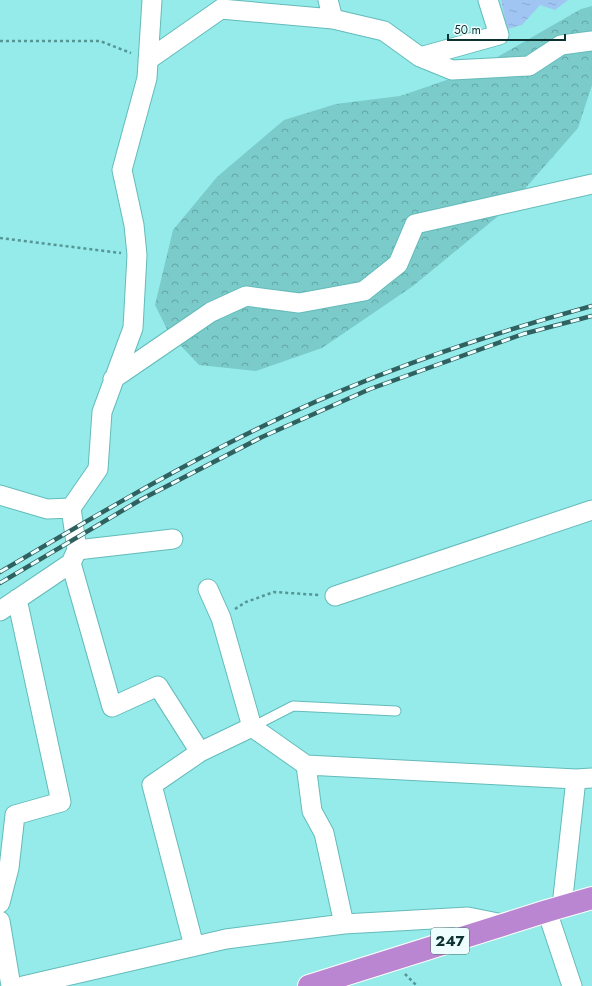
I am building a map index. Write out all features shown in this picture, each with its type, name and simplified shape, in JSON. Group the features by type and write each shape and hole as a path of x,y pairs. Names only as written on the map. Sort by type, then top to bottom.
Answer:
{"highway":[{"name":"247","path":"309,986 554,908 592,898"}],"street":[{"path":"152,0 147,78 122,170 134,225 137,255 133,328 102,412 98,469 71,508 74,557 112,707 158,686 200,752"},
{"path":"328,0 333,19"},
{"path":"420,57 499,35 488,0"},
{"path":"148,60 221,9 333,19 384,31 420,57 452,70 529,66 561,45 592,41"},
{"path":"113,380 211,312 246,296 299,303 364,291 398,264 415,224 592,184"},
{"path":"0,495 47,509 71,508"},
{"path":"335,596 592,510"},
{"path":"0,611 74,557 173,539"},
{"path":"208,590 221,618 252,727 306,765 584,778 554,908 572,986"},
{"path":"0,903 9,868 15,815 61,802 17,600"},
{"path":"194,946 152,785 200,752 252,727"},
{"path":"306,765 312,811 324,833 344,924"},
{"path":"23,986 226,939 344,924 468,917 503,924"},
{"path":"0,921 11,986"}],"lane":[{"path":"252,727 293,706 396,711"}],"path":[{"path":"0,41 100,41 148,60"},
{"path":"0,238 137,255"},
{"path":"221,618 246,602 274,592 335,596"}],"green space":[{"path":"592,6 592,85 578,128 508,208 413,286 322,348 256,371 199,365 169,333 155,305 173,230 217,177 284,120 336,104 400,96 473,71 581,9"}],"water":[{"path":"501,0 568,0 555,10 540,5 522,25 507,29"}],"railway":[{"path":"0,572 159,480 224,445 297,410 422,359 507,331 592,306"},
{"path":"0,583 142,499 262,437 370,389 523,334 592,316"}]}
